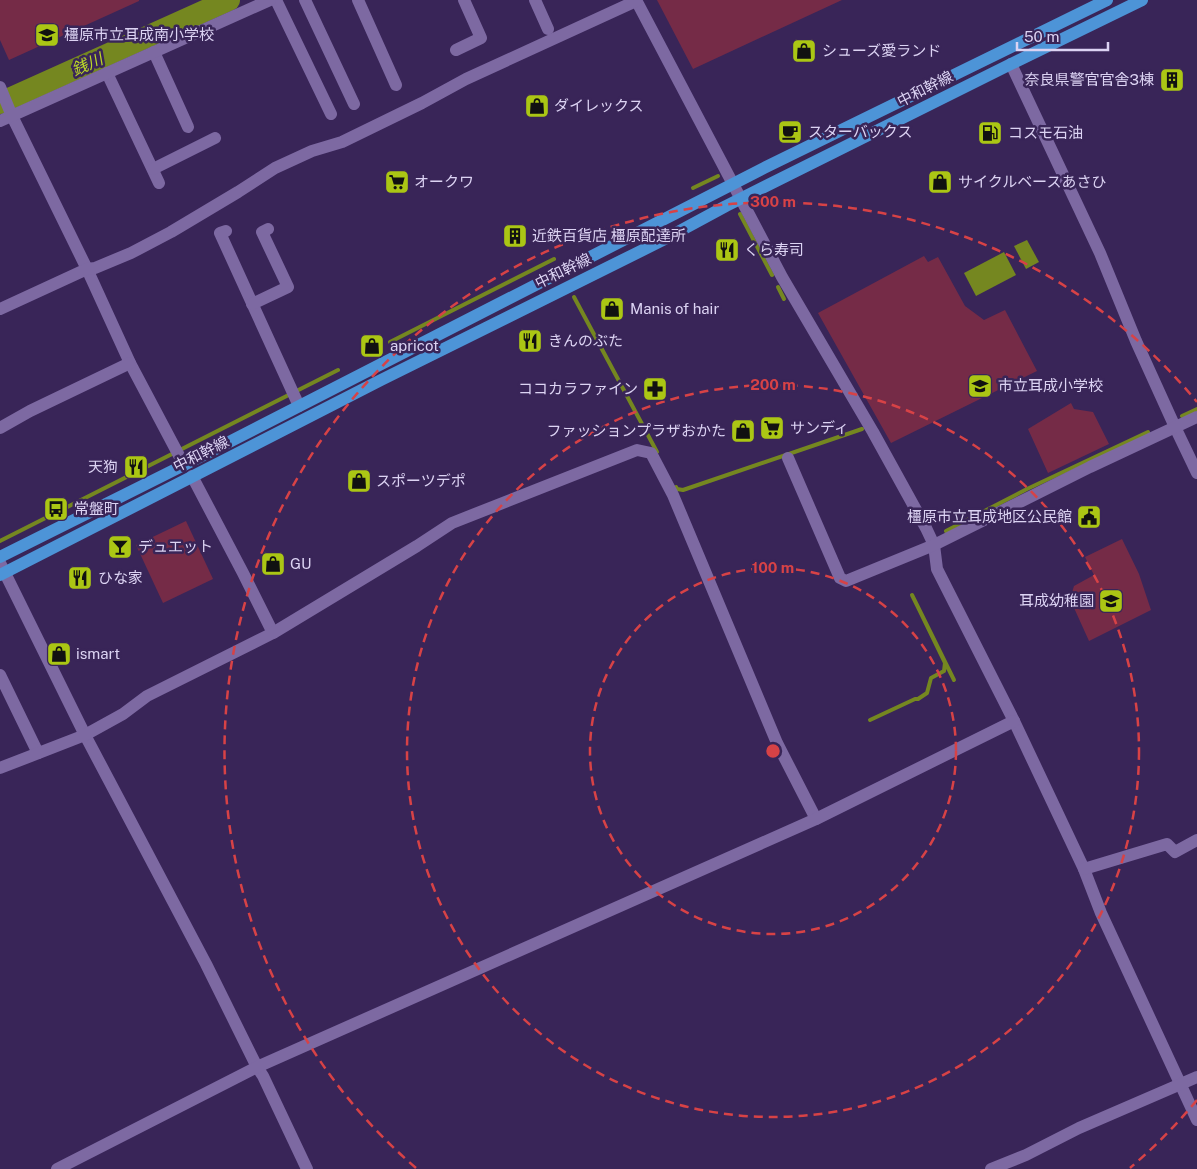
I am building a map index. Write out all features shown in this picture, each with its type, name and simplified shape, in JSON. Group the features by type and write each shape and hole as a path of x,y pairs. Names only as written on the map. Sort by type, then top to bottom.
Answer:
{"main road":[{"name":"中和幹線","path":"0,557 180,456 294,397 1106,0"},
{"name":"中和幹線","path":"2,570 665,239 740,199 1142,0"}],"street":[{"path":"0,121 11,112 106,73 270,0"},
{"path":"276,0 331,114"},
{"path":"305,0 354,104"},
{"path":"358,0 396,85"},
{"path":"456,50 481,38 464,0"},
{"path":"534,0 548,30"},
{"path":"0,309 155,240 238,192 275,168 312,151 342,142 466,79 636,1 782,277 873,432 934,545 937,569 1014,721 1084,869 1101,913 1197,1120"},
{"path":"154,52 188,127"},
{"path":"1011,64 1100,253 1136,341 1197,473"},
{"path":"106,73 159,183"},
{"path":"1,89 130,363 180,456"},
{"path":"153,169 215,138"},
{"path":"252,304 288,287 262,232 268,229"},
{"path":"226,231 220,233 294,397"},
{"path":"0,428 30,410 130,363"},
{"path":"788,458 840,578 846,581 934,545 1090,467 1197,417"},
{"path":"0,768 85,735 124,714 147,696 273,633 418,546 452,523 637,450 650,452 673,495 777,743 816,819"},
{"path":"192,476 273,633"},
{"path":"2,570 85,735 202,955 307,1169"},
{"path":"0,675 38,753"},
{"path":"57,1169 257,1067 816,819 1014,721"},
{"path":"1084,869 1167,844 1175,852 1197,840"},
{"path":"991,1169 1026,1155 1079,1128 1197,1076"}],"shaded area":[{"name":"橿原市立耳成南小学校","path":"0,0 139,1 9,60 0,40"},
{"path":"657,0 842,0 693,69"},
{"path":"1027,240 1039,262 1026,269 1014,246"},
{"path":"1004,252 1016,275 976,296 964,273"},
{"path":"924,256 928,262 938,257 965,306 984,320 1005,310 1037,371 891,443 818,313"},
{"path":"1071,403 1074,409 1093,412 1109,444 1048,473 1028,429"},
{"path":"186,521 213,579 163,603 136,545"},
{"path":"1122,539 1139,574 1151,610 1089,641 1070,599 1074,586 1094,575 1085,557"}],"waterway":[{"name":"銭川","path":"0,103 229,0"},
{"path":"693,188 718,176"},
{"path":"740,214 772,275"},
{"path":"390,342 554,259"},
{"path":"778,287 784,299"},
{"path":"574,297 657,452"},
{"path":"0,541 338,370"},
{"path":"1182,416 1197,409"},
{"path":"676,487 683,490 862,429"},
{"path":"946,531 1027,489 1148,432"},
{"path":"870,720 918,699 927,693 931,678 944,671 945,663 912,595 954,680"}],"place":[{"name":"橿原市立耳成南小学校","path":"47,35"},
{"name":"シューズ愛ランド","path":"804,51"},
{"name":"奈良県警官官舎3棟","path":"1172,80"},
{"name":"ダイレックス","path":"537,106"},
{"name":"スターバックス","path":"790,132"},
{"name":"コスモ石油","path":"990,133"},
{"name":"オークワ","path":"397,182"},
{"name":"サイクルベースあさひ","path":"940,182"},
{"name":"近鉄百貨店 橿原配達所","path":"515,236"},
{"name":"くら寿司","path":"727,250"},
{"name":"Manis of hair","path":"612,309"},
{"name":"きんのぶた","path":"530,341"},
{"name":"apricot","path":"372,346"},
{"name":"市立耳成小学校","path":"980,386"},
{"name":"ココカラファイン","path":"655,389"},
{"name":"サンディ","path":"772,428"},
{"name":"ファッションプラザおかた","path":"743,431"},
{"name":"天狗","path":"136,467"},
{"name":"スポーツデポ","path":"359,481"},
{"name":"常盤町","path":"56,509"},
{"name":"橿原市立耳成地区公民館","path":"1089,517"},
{"name":"デュエット","path":"120,547"},
{"name":"GU","path":"273,564"},
{"name":"ひな家","path":"80,578"},
{"name":"耳成幼稚園","path":"1111,601"},
{"name":"ismart","path":"59,654"}]}
